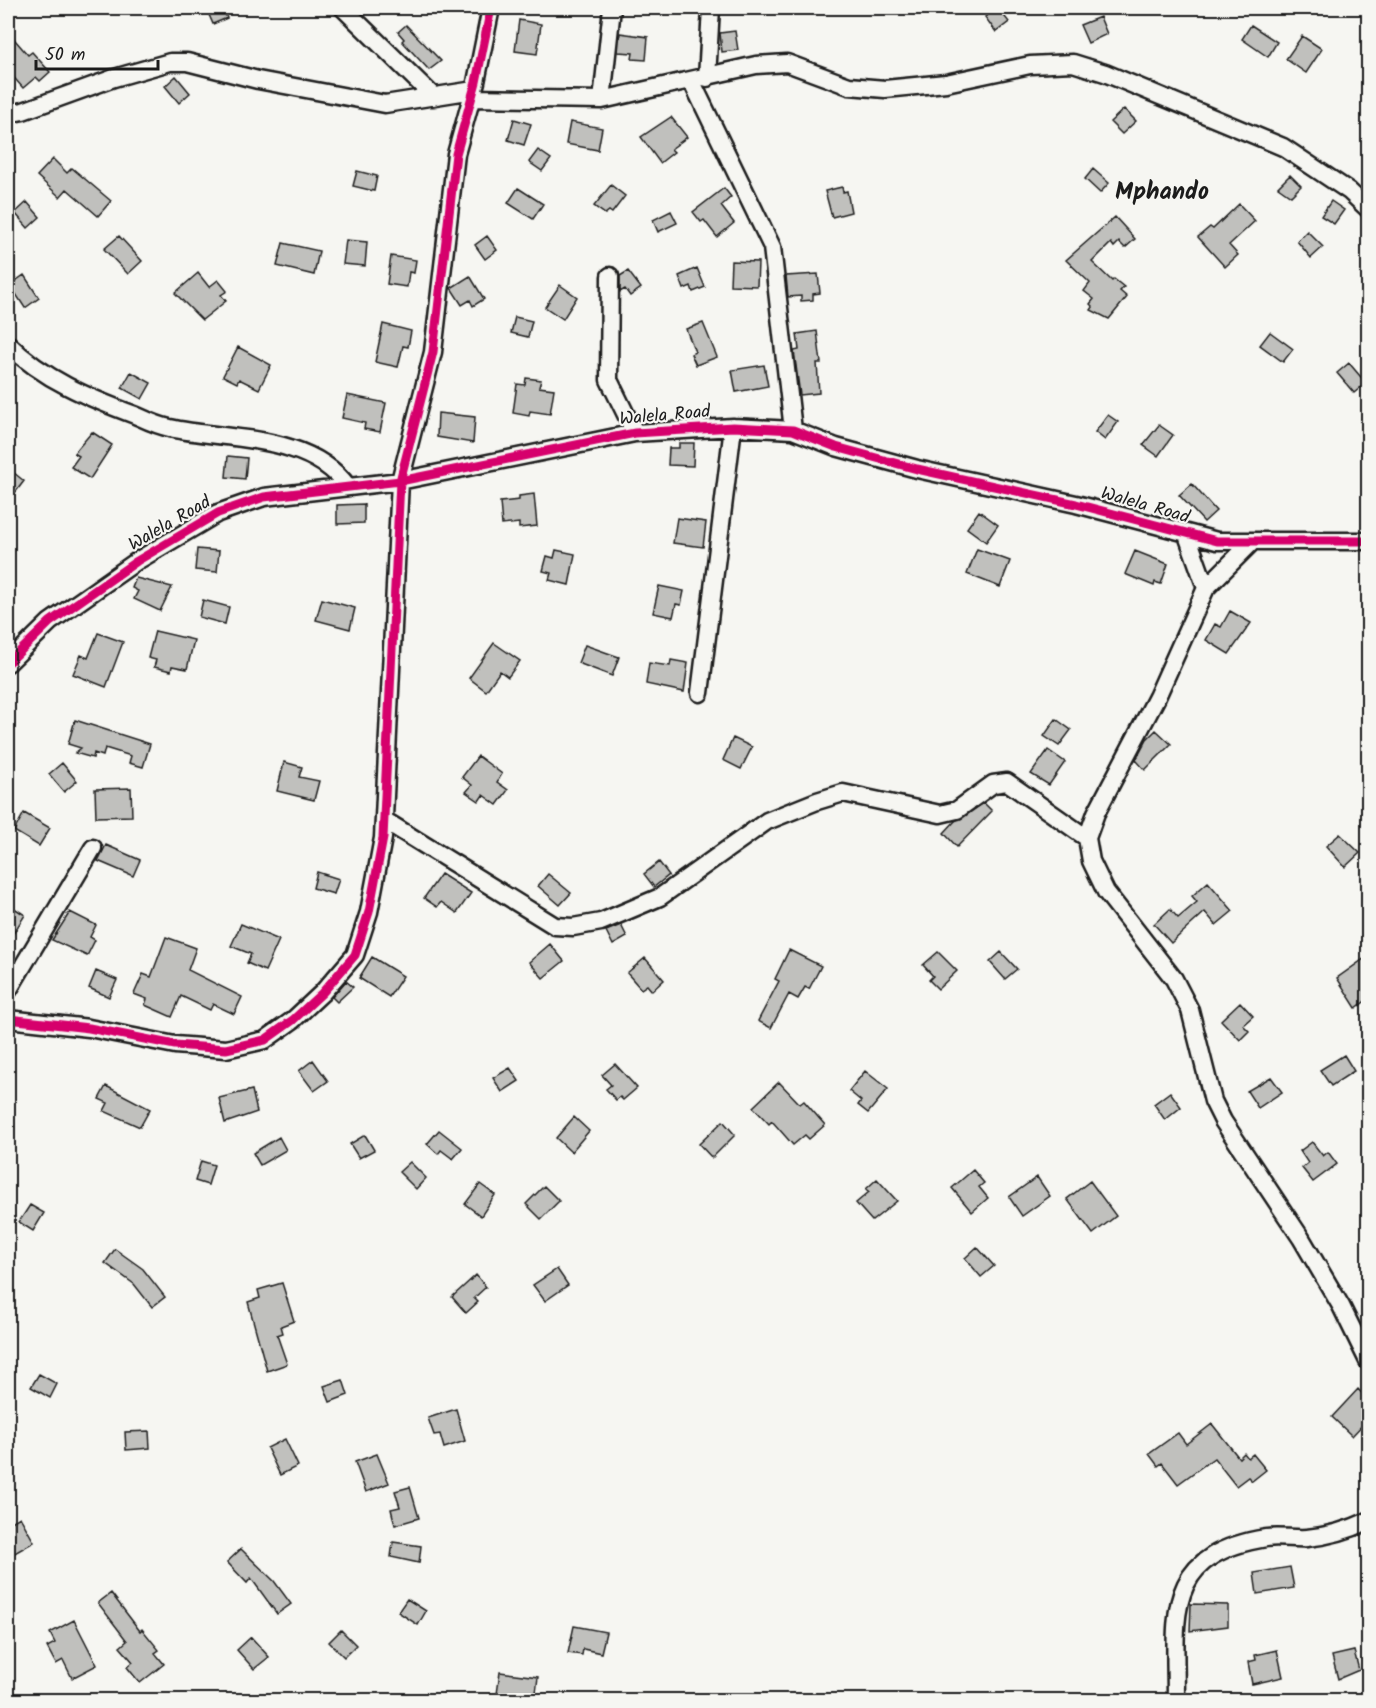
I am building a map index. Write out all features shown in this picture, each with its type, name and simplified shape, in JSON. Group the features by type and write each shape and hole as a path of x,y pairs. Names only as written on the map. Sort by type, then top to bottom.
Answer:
{"street":[{"path":"344,8 434,97"},
{"path":"8,1019 89,1028 175,1045 226,1049 265,1040 314,1000 355,956 369,912 384,820 400,481 434,352 456,154 473,94 491,8"},
{"path":"602,100 612,8"},
{"path":"711,8 699,80 772,247 793,430"},
{"path":"8,114 114,78 170,62 187,62 258,80 385,104 473,94 602,100 699,80 756,65 787,63 849,86 885,89 946,83 1030,65 1073,63 1105,73 1283,147 1349,191 1368,209"},
{"path":"610,276 609,381 635,433"},
{"path":"8,344 23,360 86,397 169,428 254,439 316,458 331,468 348,487"},
{"path":"700,693 733,427"},
{"name":"Walela Road","path":"8,663 50,622 137,561 218,513 264,497 400,481 635,433 733,427 793,430 836,447 917,469 1076,504 1187,535 1217,541 1368,541"},
{"path":"1187,535 1206,588"},
{"path":"1252,542 1206,588 1157,697 1096,813 1087,838 1091,861 1106,892 1174,979 1190,1010 1213,1101 1223,1121 1301,1238 1341,1306 1368,1361"},
{"path":"384,820 555,926 573,927 601,922 660,897 766,820 843,793 940,814 957,810 993,784 1007,782 1087,838"},
{"path":"8,991 93,848"},
{"path":"1176,1701 1176,1611 1187,1579 1200,1562 1218,1551 1267,1538 1307,1538 1350,1530 1368,1521"}],"building":[{"path":"206,8 222,8 227,18 213,24"},
{"path":"998,8 1009,22 996,32 985,17"},
{"path":"1100,17 1107,34 1088,43 1080,25"},
{"path":"519,20 541,24 537,54 515,51"},
{"path":"406,25 441,61 429,70 402,41 404,39 398,32"},
{"path":"1251,25 1277,42 1268,57 1242,39"},
{"path":"735,31 738,50 722,52 720,33"},
{"path":"8,32 28,55 32,52 50,72 40,81 36,77 23,88 8,71"},
{"path":"620,33 648,37 646,60 632,59 633,53 618,52"},
{"path":"1302,36 1322,49 1306,73 1286,59"},
{"path":"176,76 190,93 179,103 165,86"},
{"path":"1124,109 1136,121 1122,134 1110,122"},
{"path":"671,117 687,137 671,149 674,152 660,163 641,137"},
{"path":"514,119 531,124 524,145 508,140"},
{"path":"570,122 602,128 598,150 566,144"},
{"path":"538,150 551,159 542,171 529,162"},
{"path":"53,159 67,173 72,168 111,201 98,216 67,189 60,197 37,176"},
{"path":"1093,169 1109,183 1100,193 1085,179"},
{"path":"357,171 377,176 374,191 353,186"},
{"path":"1290,175 1301,186 1291,196 1278,187"},
{"path":"611,185 625,196 612,213 609,211 605,214 594,206"},
{"path":"842,187 843,192 847,191 851,212 832,217 825,191"},
{"path":"518,188 543,204 533,219 508,203"},
{"path":"724,188 731,197 721,206 734,223 717,237 704,220 701,222 693,212"},
{"path":"1331,201 1344,210 1334,224 1321,216"},
{"path":"27,202 40,217 28,228 15,213"},
{"path":"1239,204 1255,221 1229,245 1238,255 1225,267 1198,237 1210,227 1213,229"},
{"path":"671,211 677,223 658,232 653,220"},
{"path":"1115,217 1135,239 1125,248 1119,242 1114,247 1111,243 1092,262 1112,281 1114,279 1124,287 1120,291 1127,297 1109,319 1091,310 1093,307 1090,304 1094,299 1084,291 1090,283 1066,260"},
{"path":"1307,231 1323,247 1311,258 1297,241"},
{"path":"119,236 142,261 128,274 104,249"},
{"path":"487,236 497,250 485,259 475,245"},
{"path":"346,240 367,242 365,266 343,264"},
{"path":"283,243 319,251 314,275 277,266"},
{"path":"391,256 416,260 414,273 409,272 407,287 387,284"},
{"path":"731,261 758,262 757,286 730,285"},
{"path":"697,268 705,287 693,292 691,286 684,289 679,276"},
{"path":"628,271 641,288 630,296 625,289 620,292 620,276"},
{"path":"198,273 209,287 218,280 227,291 221,295 226,301 202,320 175,293"},
{"path":"818,274 820,293 813,294 813,300 801,301 801,296 788,297 786,276"},
{"path":"24,275 39,298 25,308 10,285"},
{"path":"470,276 484,299 473,306 470,300 462,305 451,288"},
{"path":"560,285 577,297 563,319 545,307"},
{"path":"515,317 532,321 528,337 511,333"},
{"path":"703,323 717,357 696,365 691,354 695,352 686,329"},
{"path":"383,324 411,331 408,347 403,346 398,367 375,362"},
{"path":"817,331 821,363 817,363 819,393 800,395 794,351 799,350 797,334"},
{"path":"1270,332 1293,349 1283,362 1260,345"},
{"path":"238,347 271,365 259,389 239,379 237,383 223,376"},
{"path":"1349,363 1366,383 1354,393 1337,373"},
{"path":"764,365 768,386 736,392 732,370"},
{"path":"131,372 151,383 142,399 122,388"},
{"path":"526,378 541,380 539,387 554,389 550,414 530,411 529,416 513,413 517,384 525,385"},
{"path":"347,395 386,403 380,432 364,429 365,423 342,418"},
{"path":"438,413 475,417 473,443 437,437"},
{"path":"1108,415 1118,422 1105,440 1095,432"},
{"path":"1159,425 1173,435 1158,456 1143,445"},
{"path":"92,432 112,445 90,479 71,467 79,456 74,453"},
{"path":"679,443 694,443 693,466 668,465 669,448 679,448"},
{"path":"228,456 247,458 245,479 226,477"},
{"path":"8,468 24,481 8,502"},
{"path":"1192,484 1216,511 1204,522 1179,495"},
{"path":"534,494 537,526 519,528 519,523 502,525 500,502 519,500 519,496"},
{"path":"364,504 364,523 337,524 337,505"},
{"path":"979,511 998,525 986,542 967,528"},
{"path":"677,518 706,522 703,547 673,543"},
{"path":"197,549 219,551 217,572 195,570"},
{"path":"977,549 1010,561 1000,587 967,574"},
{"path":"556,550 575,554 569,585 549,580 551,573 543,571 547,556 554,558"},
{"path":"1135,551 1168,564 1161,584 1155,582 1154,586 1125,574"},
{"path":"136,578 172,587 160,611 134,599 138,591 132,588"},
{"path":"659,586 684,591 681,605 676,604 673,617 653,613"},
{"path":"322,599 355,608 350,629 316,620"},
{"path":"203,600 229,607 225,624 199,617"},
{"path":"1230,611 1251,623 1229,654 1206,640 1215,624 1221,627"},
{"path":"155,631 194,640 187,669 172,666 171,671 154,667 156,660 148,658"},
{"path":"98,633 123,642 106,687 73,674 81,655 88,658"},
{"path":"494,643 520,661 508,677 500,671 486,691 469,678"},
{"path":"585,645 619,657 612,676 578,663"},
{"path":"671,660 688,663 684,692 646,684 649,663 670,666"},
{"path":"1056,719 1071,730 1059,746 1044,736"},
{"path":"75,720 150,744 143,767 129,763 131,756 105,748 103,756 94,753 93,758 75,753 81,748 68,744"},
{"path":"1156,730 1171,744 1145,770 1136,760 1147,739"},
{"path":"733,738 752,747 741,769 723,760"},
{"path":"1048,750 1065,762 1049,785 1031,774"},
{"path":"478,756 502,774 497,782 508,790 497,805 483,795 479,801 466,792 472,785 462,777"},
{"path":"284,762 302,767 299,777 319,781 314,800 277,791"},
{"path":"62,763 77,781 64,792 49,774"},
{"path":"131,788 132,816 96,817 95,789"},
{"path":"984,803 992,811 957,847 944,833 955,821"},
{"path":"24,813 50,828 39,846 14,831"},
{"path":"1340,834 1360,853 1345,867 1326,846"},
{"path":"106,845 140,860 133,876 98,861"},
{"path":"659,862 669,875 654,887 644,874"},
{"path":"317,872 339,879 334,894 313,888"},
{"path":"441,874 471,893 457,913 441,902 437,907 424,898"},
{"path":"548,874 571,893 560,905 538,886"},
{"path":"1208,882 1233,911 1216,925 1205,912 1171,943 1154,924 1170,909 1178,918 1197,902 1192,896"},
{"path":"8,904 25,915 8,942"},
{"path":"70,912 96,925 90,937 95,940 87,956 52,940"},
{"path":"241,924 279,940 265,971 247,963 251,954 231,946"},
{"path":"621,925 627,937 613,945 606,931"},
{"path":"166,937 196,948 188,970 242,997 234,1014 213,1004 210,1010 181,996 172,1017 145,1005 147,999 134,994 143,974 151,977"},
{"path":"550,944 564,961 543,978 529,962"},
{"path":"789,950 821,966 809,989 805,987 798,999 789,994 771,1028 758,1021 779,981 775,979"},
{"path":"938,952 957,971 938,989 929,980 933,976 923,965"},
{"path":"1001,952 1017,969 1005,979 990,962"},
{"path":"1368,956 1368,999 1356,1008 1337,978"},
{"path":"372,957 403,976 389,997 359,978"},
{"path":"645,958 664,980 652,991 647,985 641,989 627,973"},
{"path":"96,971 117,980 109,997 89,988"},
{"path":"346,981 353,987 337,1002 332,997"},
{"path":"1240,1002 1253,1016 1243,1025 1249,1031 1240,1040 1221,1020"},
{"path":"1344,1055 1354,1071 1331,1086 1320,1070"},
{"path":"313,1060 328,1081 314,1091 299,1071"},
{"path":"615,1064 637,1088 623,1100 620,1097 616,1100 606,1089 611,1085 602,1075"},
{"path":"510,1068 519,1081 502,1092 493,1078"},
{"path":"865,1071 888,1089 868,1113 858,1105 861,1101 849,1091"},
{"path":"1271,1077 1282,1092 1258,1108 1247,1091"},
{"path":"779,1082 800,1104 804,1101 825,1125 809,1139 805,1135 793,1145 772,1121 769,1124 753,1107"},
{"path":"106,1086 150,1109 140,1127 104,1111 108,1103 99,1099"},
{"path":"252,1090 257,1112 225,1123 219,1098"},
{"path":"1170,1092 1181,1107 1165,1120 1154,1104"},
{"path":"574,1117 589,1131 571,1152 556,1138"},
{"path":"723,1121 735,1135 712,1158 699,1144"},
{"path":"439,1130 462,1148 453,1159 441,1150 438,1154 427,1144"},
{"path":"365,1135 374,1150 359,1158 350,1144"},
{"path":"279,1137 286,1150 260,1165 253,1153"},
{"path":"1312,1142 1323,1156 1328,1152 1337,1164 1313,1182 1302,1168 1308,1163 1300,1151"},
{"path":"201,1161 214,1165 208,1185 195,1181"},
{"path":"410,1162 426,1178 416,1189 399,1172"},
{"path":"973,1170 984,1183 979,1187 988,1198 972,1212 952,1188"},
{"path":"1037,1177 1050,1196 1022,1216 1009,1197"},
{"path":"877,1179 897,1201 872,1221 856,1203 869,1192 866,1189"},
{"path":"1090,1181 1116,1216 1093,1234 1067,1199"},
{"path":"480,1184 495,1195 481,1216 465,1204"},
{"path":"544,1186 559,1201 541,1219 526,1204"},
{"path":"30,1205 44,1213 33,1231 19,1222"},
{"path":"977,1247 994,1266 981,1277 965,1258"},
{"path":"115,1249 143,1269 165,1297 152,1307 134,1284 105,1263"},
{"path":"557,1269 568,1285 545,1301 533,1285"},
{"path":"476,1275 486,1287 474,1298 478,1302 466,1313 452,1297"},
{"path":"282,1283 294,1321 281,1326 283,1333 277,1335 287,1364 267,1371 248,1302 260,1298 258,1290"},
{"path":"39,1374 57,1384 50,1398 31,1387"},
{"path":"343,1380 348,1395 330,1402 324,1386"},
{"path":"1358,1389 1368,1400 1368,1419 1352,1436 1332,1417"},
{"path":"456,1409 465,1441 444,1448 440,1434 434,1435 428,1418"},
{"path":"1212,1424 1239,1458 1244,1453 1248,1458 1253,1454 1266,1470 1252,1481 1248,1477 1236,1486 1214,1458 1178,1484 1162,1463 1158,1466 1149,1454 1178,1433 1186,1444"},
{"path":"149,1431 150,1448 126,1450 125,1432"},
{"path":"285,1439 298,1466 280,1475 267,1448"},
{"path":"377,1454 389,1483 366,1492 355,1462"},
{"path":"410,1487 419,1518 395,1525 391,1509 400,1507 395,1491"},
{"path":"20,1517 34,1542 13,1554 8,1543 8,1524"},
{"path":"393,1542 421,1546 419,1563 391,1557"},
{"path":"241,1549 274,1581 291,1604 277,1614 251,1578 247,1583 227,1562"},
{"path":"1290,1567 1294,1588 1257,1594 1254,1573"},
{"path":"111,1593 140,1631 142,1629 159,1650 155,1653 164,1664 140,1683 127,1667 133,1662 120,1647 127,1641 98,1603"},
{"path":"407,1599 426,1611 418,1625 398,1612"},
{"path":"1191,1604 1228,1605 1228,1626 1190,1631"},
{"path":"74,1620 97,1665 72,1678 63,1660 56,1664 47,1647 55,1643 50,1633"},
{"path":"574,1626 606,1632 601,1653 583,1649 582,1655 568,1653"},
{"path":"341,1630 356,1645 344,1657 329,1642"},
{"path":"251,1637 269,1657 254,1669 237,1650"},
{"path":"1277,1650 1283,1677 1252,1684 1248,1662 1256,1660 1255,1655"},
{"path":"1354,1651 1359,1670 1338,1679 1332,1656"},
{"path":"500,1672 538,1677 535,1701 518,1701 519,1697 497,1694"}],"cycle path":[{"path":"8,1019 89,1028 175,1045 226,1049 265,1040 293,1020 322,993 355,955 369,912 383,838 400,481 433,352 456,154 476,82 491,8"},
{"path":"8,663 50,622 137,561 218,513 264,497 400,481 635,433 733,427 793,430 836,447 917,469 1076,504 1217,541 1368,541"}],"district":[{"name":"Mphando","path":"1162,192"}]}
